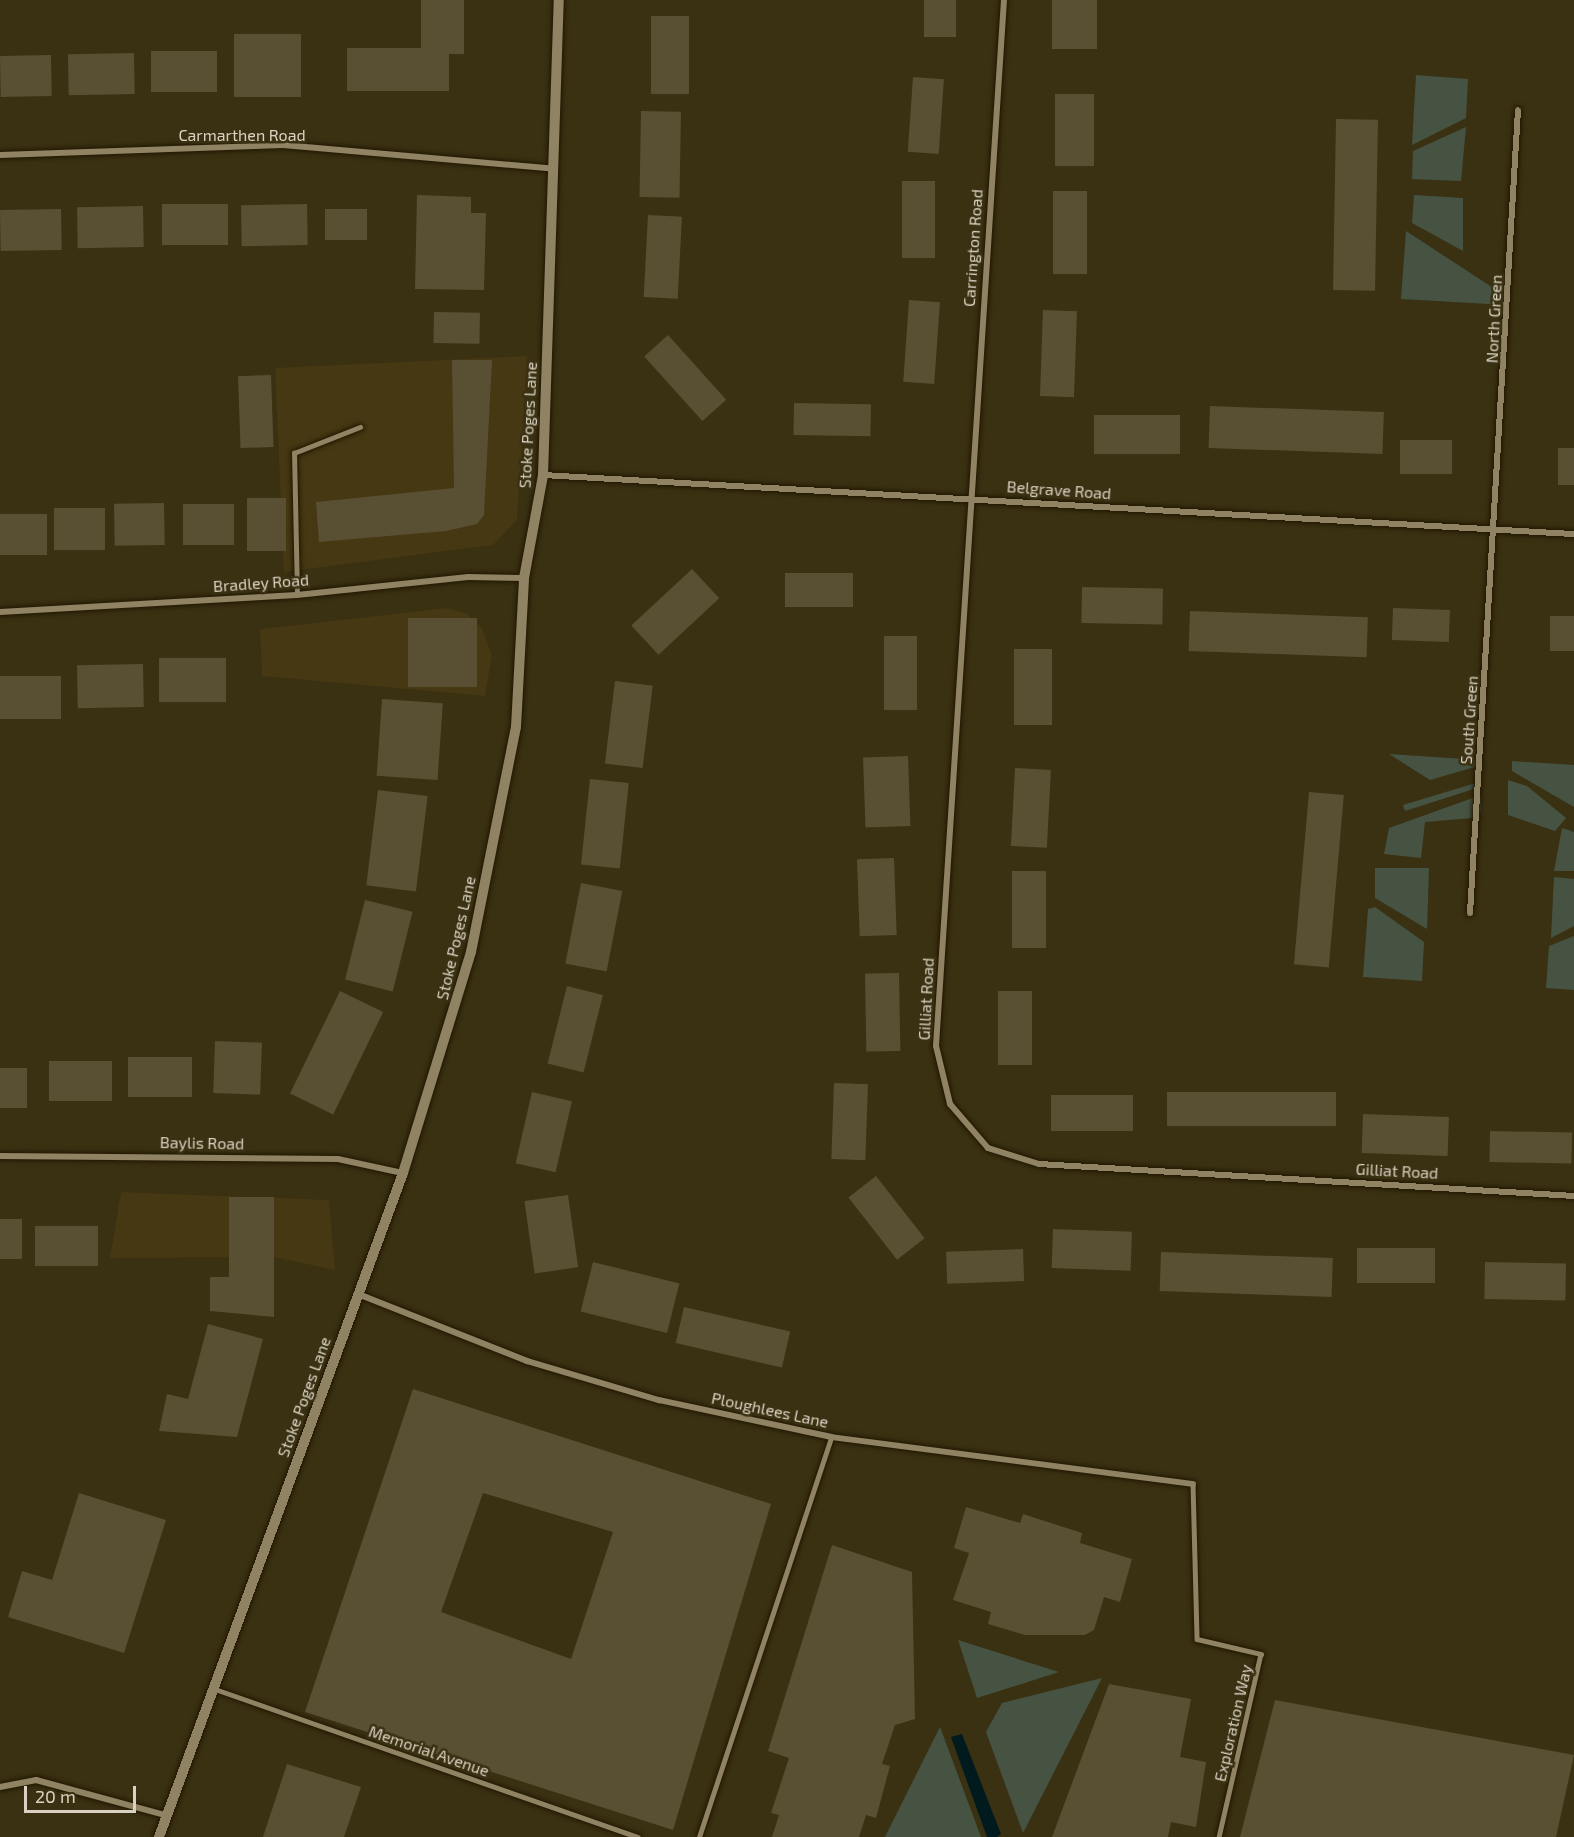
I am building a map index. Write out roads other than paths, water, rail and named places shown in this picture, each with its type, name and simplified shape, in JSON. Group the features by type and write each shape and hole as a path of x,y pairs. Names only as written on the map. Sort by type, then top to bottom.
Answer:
{"street":[{"name":"Stoke Poges Lane","path":"159,1837 165,1815 403,1173 471,952 516,727 524,578 543,475 556,169 559,0"},
{"name":"Carrington Road","path":"970,498 1004,0"},
{"name":"North Green","path":"1496,530 1518,110"},
{"name":"Carmarthen Road","path":"0,155 283,145 556,169"},
{"name":"Belgrave Road","path":"543,475 1574,534"},
{"name":"Gilliat Road","path":"970,498 936,1046 950,1104 988,1148 1039,1164 1574,1196"},
{"name":"South Green","path":"1470,913 1496,530"},
{"name":"Bradley Road","path":"0,612 297,595 468,577 524,578"},
{"name":"Baylis Road","path":"0,1156 338,1159 403,1173"},
{"name":"Ploughlees Lane","path":"358,1294 527,1360 659,1400 831,1437 1192,1484"},
{"path":"0,1787 36,1780 165,1815"}],"lane":[{"path":"297,595 294,453 360,427"},
{"path":"699,1837 831,1437"},
{"name":"Exploration Way","path":"1192,1484 1197,1639 1261,1654 1219,1837"},
{"name":"Memorial Avenue","path":"212,1689 638,1837"}],"water":[{"path":"962,1734 1001,1834 997,1837 987,1837 951,1737"}]}
